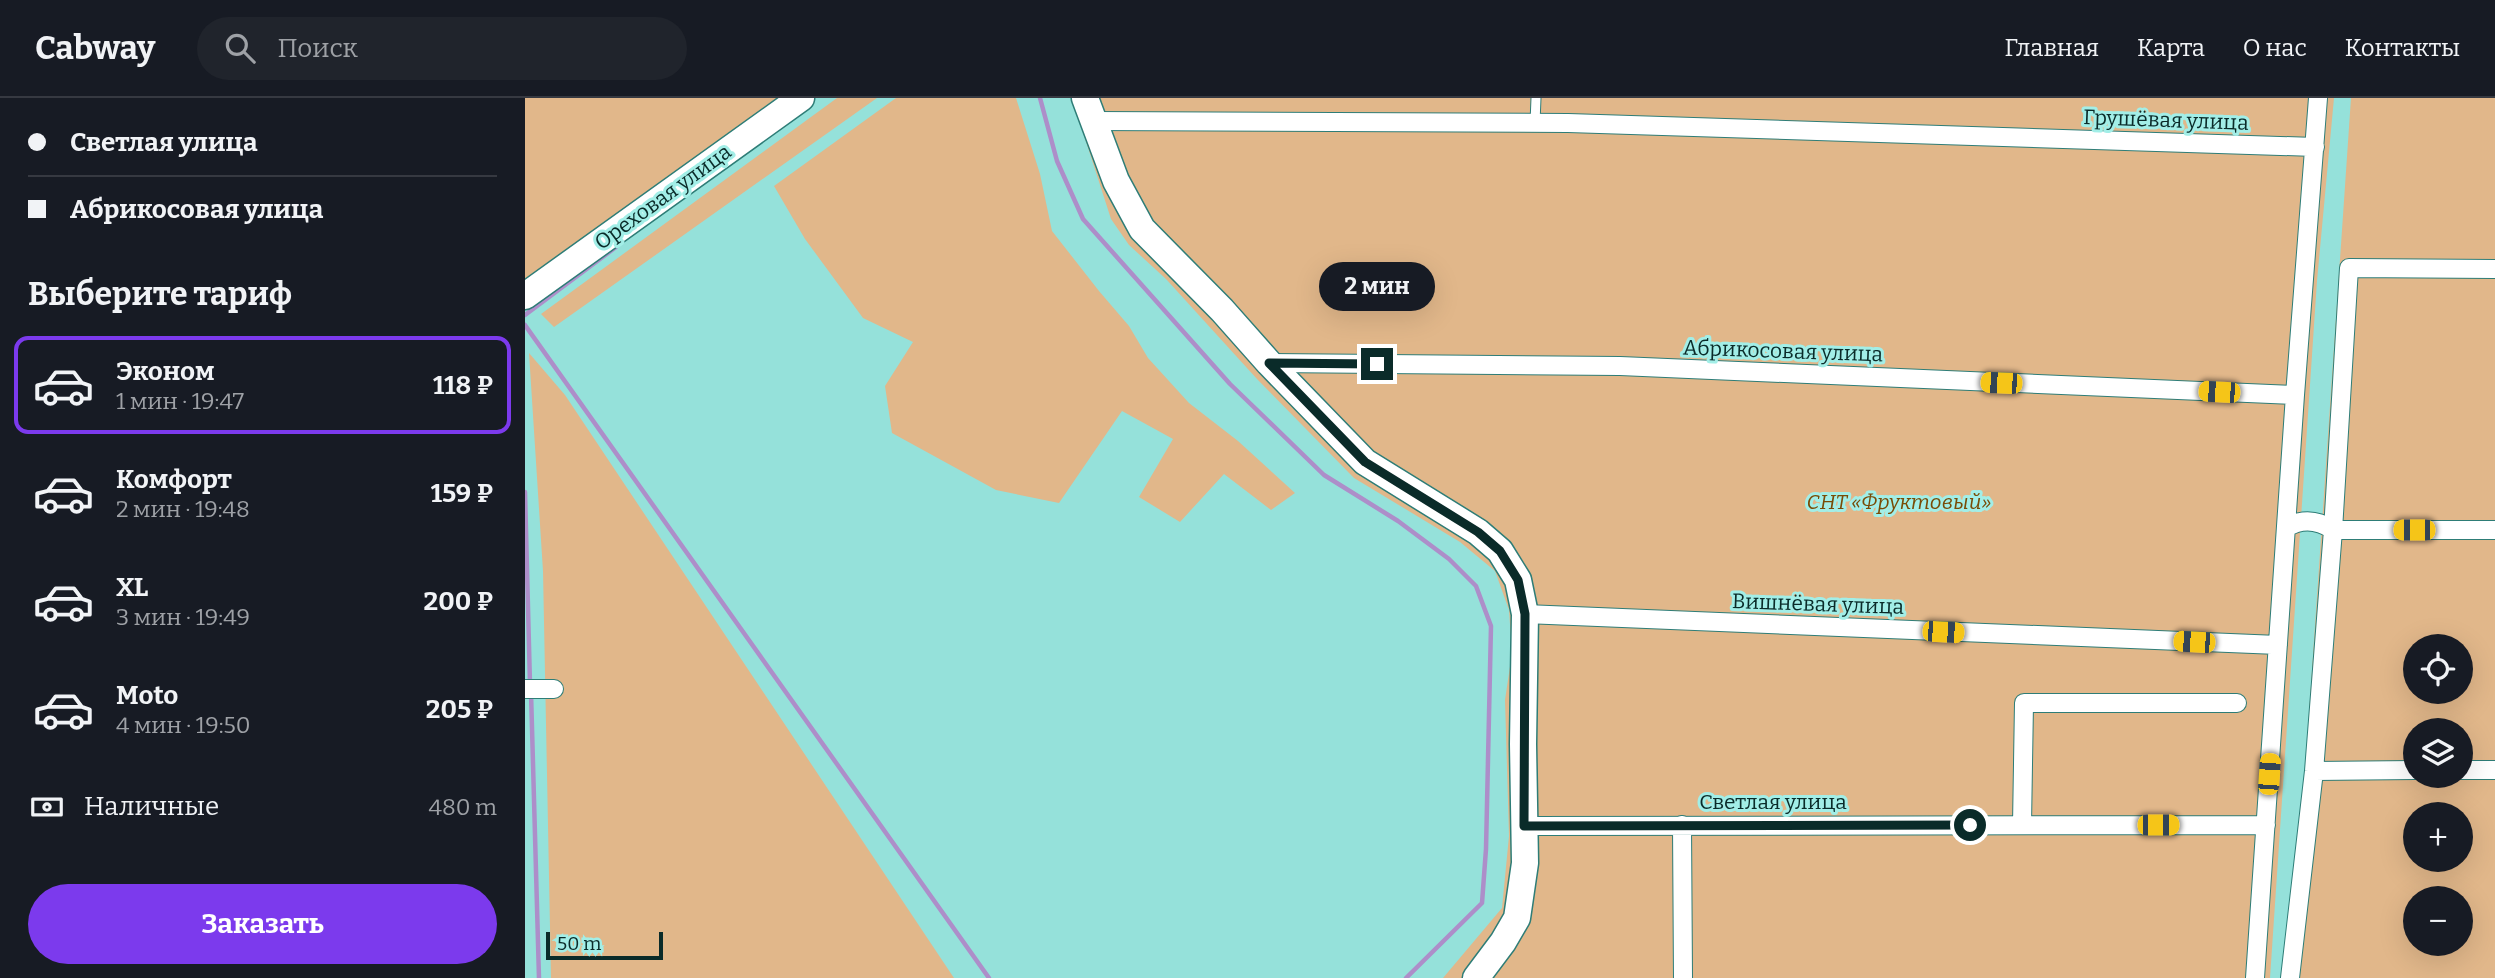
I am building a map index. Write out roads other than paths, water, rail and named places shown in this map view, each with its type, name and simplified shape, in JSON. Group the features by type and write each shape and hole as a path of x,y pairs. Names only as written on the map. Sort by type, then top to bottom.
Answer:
{"street":[{"name":"Ореховая улица","path":"525,296 801,98"},
{"path":"2257,977 2295,395 2318,98"},
{"name":"Грушёвая улица","path":"1089,109 2315,147"},
{"path":"1089,109 1116,181 1142,229 1365,462 1478,532 1500,551 1518,580 1525,614 1525,863 1517,918 1476,978"},
{"path":"2290,978 2314,771 2333,530 2349,268 2495,269"},
{"name":"Абрикосовая улица","path":"1269,363 1620,366 2295,395"},
{"path":"2286,528 2309,520 2333,530 2495,530"},
{"name":"Вишнёвая улица","path":"1525,614 2278,646"},
{"path":"2022,825 2024,703 2237,703"},
{"path":"2473,770 2495,770"},
{"path":"2314,771 2403,771"},
{"path":"1682,825 1683,978"},
{"name":"Светлая улица","path":"1524,826 2266,825"}],"lane":[{"path":"1535,123 1537,98"}],"waterway":[{"path":"1040,98 1057,161 1083,219 1230,384 1324,475 1398,521 1449,559 1476,586 1491,626 1486,849 1482,903 1406,978"},
{"path":"525,315 616,247"},
{"path":"525,325 989,978"},
{"path":"525,492 530,684"},
{"path":"531,692 539,978"}],"park label":[{"name":"СНТ «Фруктовый»","path":"1899,502"}]}
